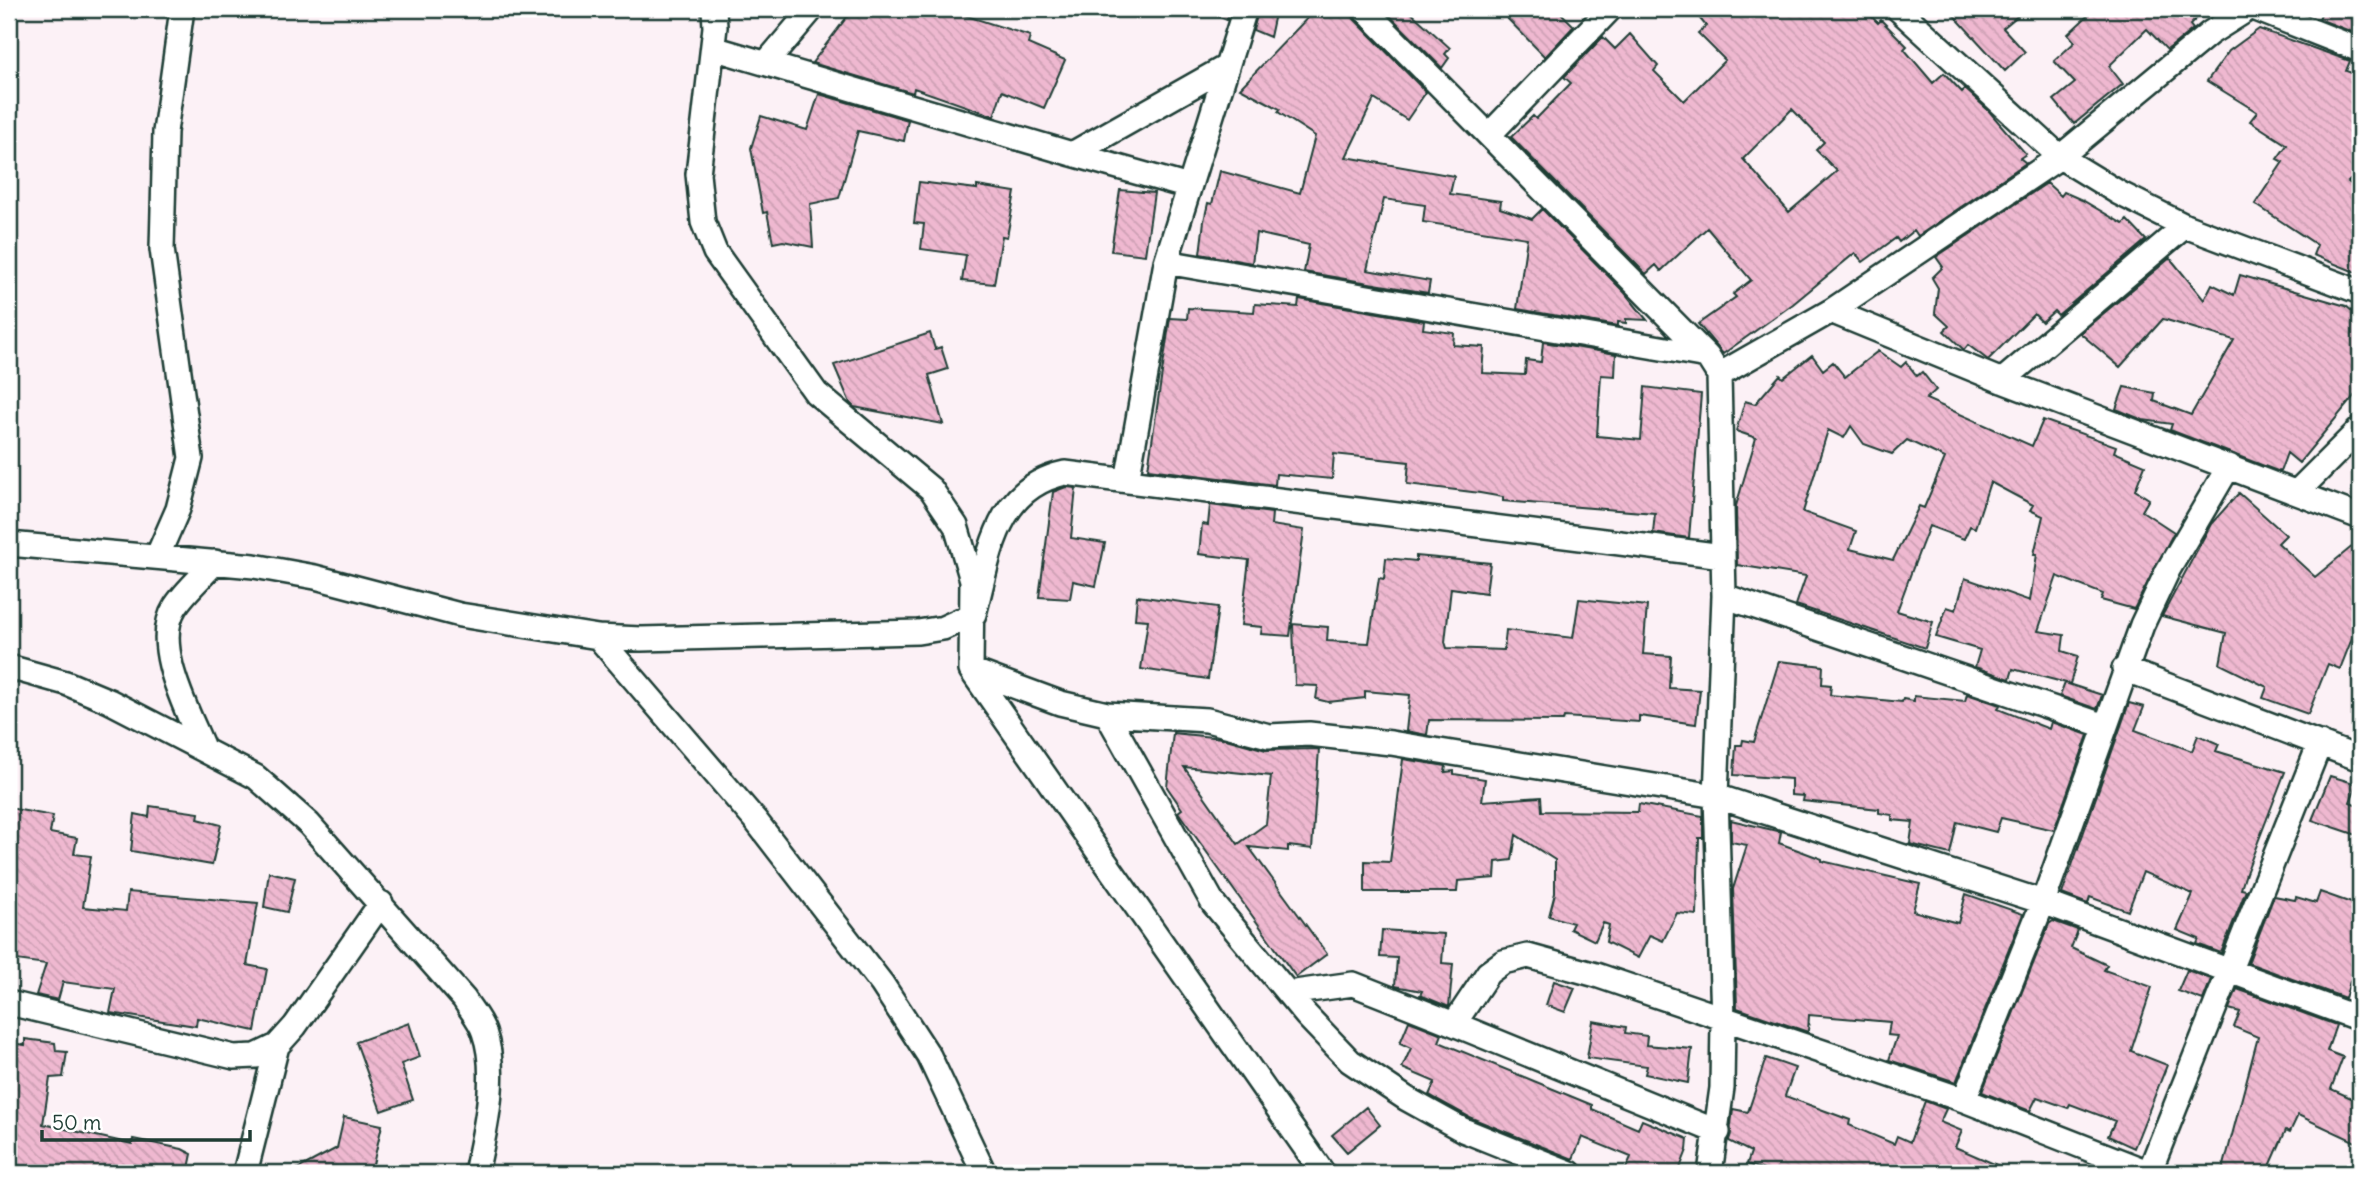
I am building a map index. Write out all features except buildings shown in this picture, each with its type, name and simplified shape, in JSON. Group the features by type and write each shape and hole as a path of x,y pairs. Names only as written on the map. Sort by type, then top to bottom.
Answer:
{"street":[{"path":"157,557 178,509 191,458 162,249 166,132 182,9"},
{"path":"714,9 713,48 697,188 703,222 715,252 816,393 931,489 956,526 972,580 974,614 971,670 1323,1173"},
{"path":"767,62 812,9"},
{"path":"1126,481 1166,262 1245,9"},
{"path":"1364,9 1713,365 1724,596 1716,796 1723,1020 1722,1088 1718,1132 1710,1173"},
{"path":"1489,135 1610,9"},
{"path":"1898,9 2060,157 2119,193 2185,226 2360,292"},
{"path":"1166,262 1713,365 1831,312 2060,157 2210,33 2248,9"},
{"path":"2256,9 2360,50"},
{"path":"713,48 1189,187"},
{"path":"1072,154 1226,68"},
{"path":"2002,381 2185,226"},
{"path":"1831,312 2002,381 2298,491 2360,517"},
{"path":"2298,491 2360,429"},
{"path":"1964,1100 2043,902 2124,669 2158,589 2229,466"},
{"path":"9,544 287,571 426,608 598,637 689,639 918,632 943,628 974,614 998,532 1019,494 1042,478 1065,473 1723,556"},
{"path":"203,748 182,697 166,641 174,607 215,562"},
{"path":"1724,596 2105,726"},
{"path":"598,637 756,821 882,984 929,1056 984,1173"},
{"path":"9,667 66,683 203,748 256,777 285,799 381,903 464,999 484,1031 490,1061 483,1141 476,1173"},
{"path":"2124,669 2360,759"},
{"path":"971,670 1060,704 1107,714 1207,720 1269,736 1309,734 1379,741 1716,796 2043,902 2360,1019"},
{"path":"1107,714 1213,903 1288,993 1350,1060 1406,1099 1464,1130 1570,1173"},
{"path":"1454,1024 1488,973 1503,962 1528,956 1572,967 1964,1100 2149,1173 2320,743"},
{"path":"9,1003 234,1057 256,1056 277,1046 295,1026 381,903"},
{"path":"1288,993 1353,985 1718,1132"},
{"path":"245,1173 277,1046"}]}
